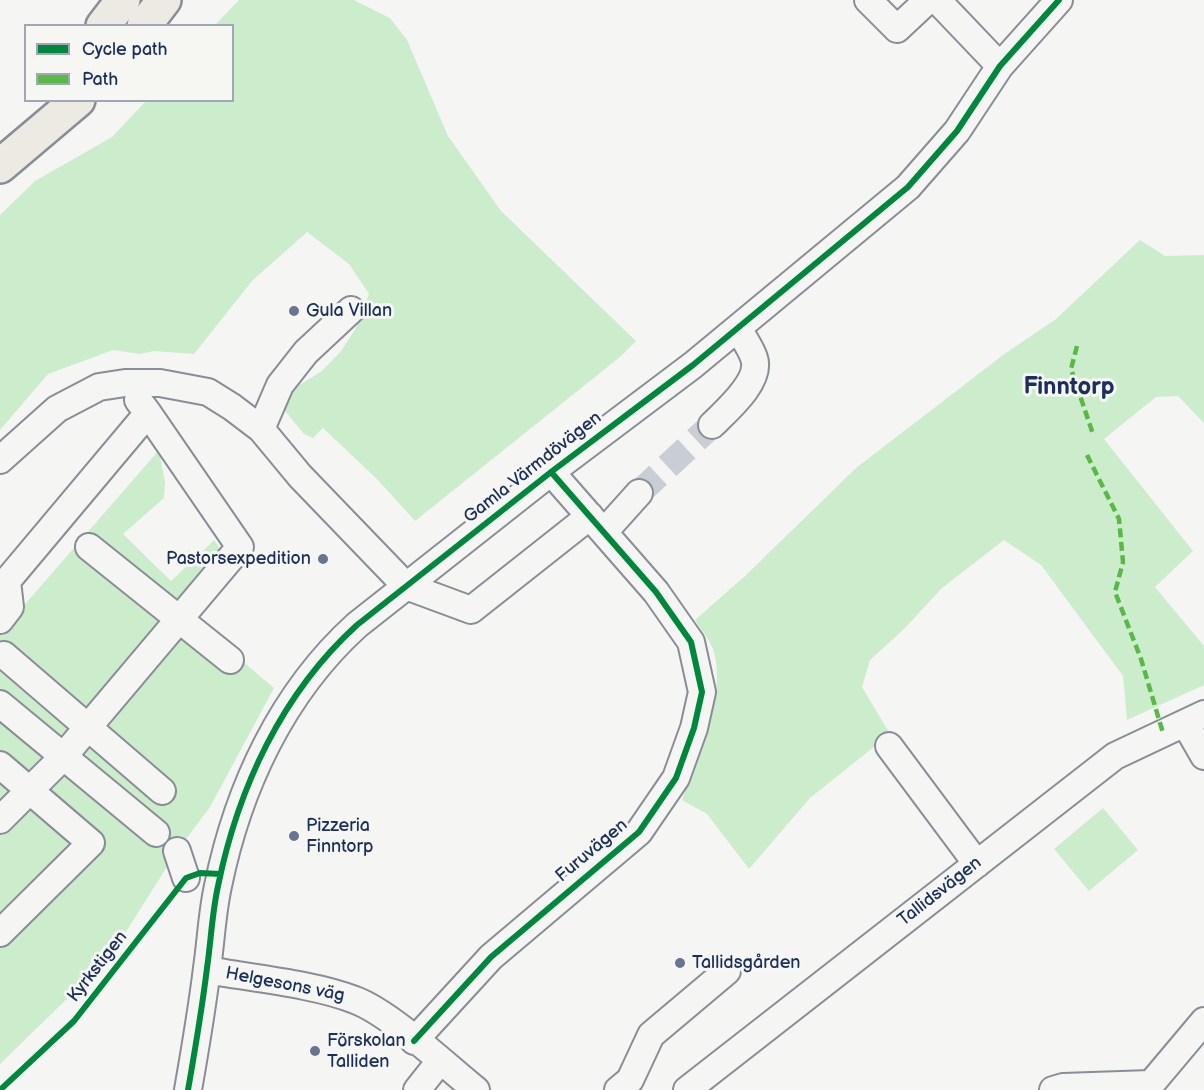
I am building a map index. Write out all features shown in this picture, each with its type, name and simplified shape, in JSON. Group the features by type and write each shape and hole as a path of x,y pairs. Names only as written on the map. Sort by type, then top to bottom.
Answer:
{"main road":[{"path":"105,24 123,0"},
{"path":"146,24 164,0"},
{"path":"0,165 44,102"},
{"path":"0,165 76,102"}],"street":[{"path":"868,0 897,29 928,0"},
{"path":"937,0 1000,66"},
{"name":"Gamla Värmdövägen","path":"188,1090 217,890 228,843 277,723 303,683 332,648 406,586 738,328 908,187 957,131 1000,66 1059,0"},
{"path":"261,429 280,385 306,352 351,310"},
{"path":"712,425 738,400 752,378 755,360 738,328"},
{"path":"0,820 62,758 240,547 125,383"},
{"path":"0,460 57,408 99,387 125,383 160,383 208,393 232,407 261,429 300,476 406,586 471,610 639,493"},
{"path":"0,620 10,607 7,581 148,413"},
{"name":"Furuvägen","path":"414,1041 507,942 639,832 676,778 694,728 702,692 691,642 656,592 551,472"},
{"path":"90,547 181,618 230,660"},
{"path":"4,655 162,790"},
{"path":"0,704 62,758 156,833"},
{"path":"1194,719 1204,756"},
{"name":"Tallidsvägen","path":"687,1090 1115,756 1194,719"},
{"path":"889,746 977,864"},
{"path":"0,765 91,843 0,933"},
{"path":"177,851 186,878"},
{"name":"Helgesons väg","path":"207,970 357,1000 476,1090"},
{"path":"618,1090 630,1080 651,1035 727,971"},
{"path":"1053,1090 1063,1087 1148,1087 1204,1021"},
{"path":"417,1090 440,1061"}],"green space":[{"path":"239,0 354,0 390,18 407,40 448,136 501,211 636,341 620,357 415,521 378,480 323,428 313,438 304,434 281,406 296,387 322,371 341,351 356,328 369,294 349,264 307,232 252,281 194,354 154,351 140,354 113,350 48,374 0,430 0,215 35,181 112,137 145,102 234,102 234,24 216,24"},
{"path":"1140,240 1165,256 1204,255 1204,423 1178,396 1156,397 1104,439 1193,551 1155,587 1204,646 1204,685 1127,720 1123,676 1041,565 1004,540 942,588 904,629 870,660 862,687 890,734 810,798 749,869 707,814 682,800 708,727 716,688 717,670 714,652 695,620 745,576 856,468 1003,355 1056,319"},
{"path":"159,450 165,482 164,498 123,534 171,581 189,564 182,557 189,550 197,557 214,540 225,556 181,609 274,688 210,807 177,851 110,957 0,1064 0,633"},
{"path":"1103,808 1138,850 1089,891 1054,849"}],"tunnel":[{"path":"639,493 712,425"}],"marked path":[{"path":"1077,346 1071,369 1093,434"},
{"path":"1087,455 1119,519 1123,562 1115,592 1141,659 1163,733"}],"cycle path":[{"path":"188,1090 203,999 214,906 227,849 251,778 285,712 306,681 357,625 551,472 693,365 908,187 957,131 1000,66 1059,0"},
{"path":"414,1041 491,957 639,832 676,778 694,728 702,692 691,642 656,592 551,472"},
{"name":"Kyrkstigen","path":"0,1090 74,1021 186,878 200,873 220,874"}],"place":[{"name":"Gula Villan","path":"294,311"},
{"name":"Pastorsexpedition","path":"323,559"},
{"name":"Pizzeria Finntorp","path":"294,836"},
{"name":"Tallidsgården","path":"680,963"},
{"name":"Förskolan Talliden","path":"315,1051"}],"district":[{"name":"Finntorp","path":"1069,388"}]}
